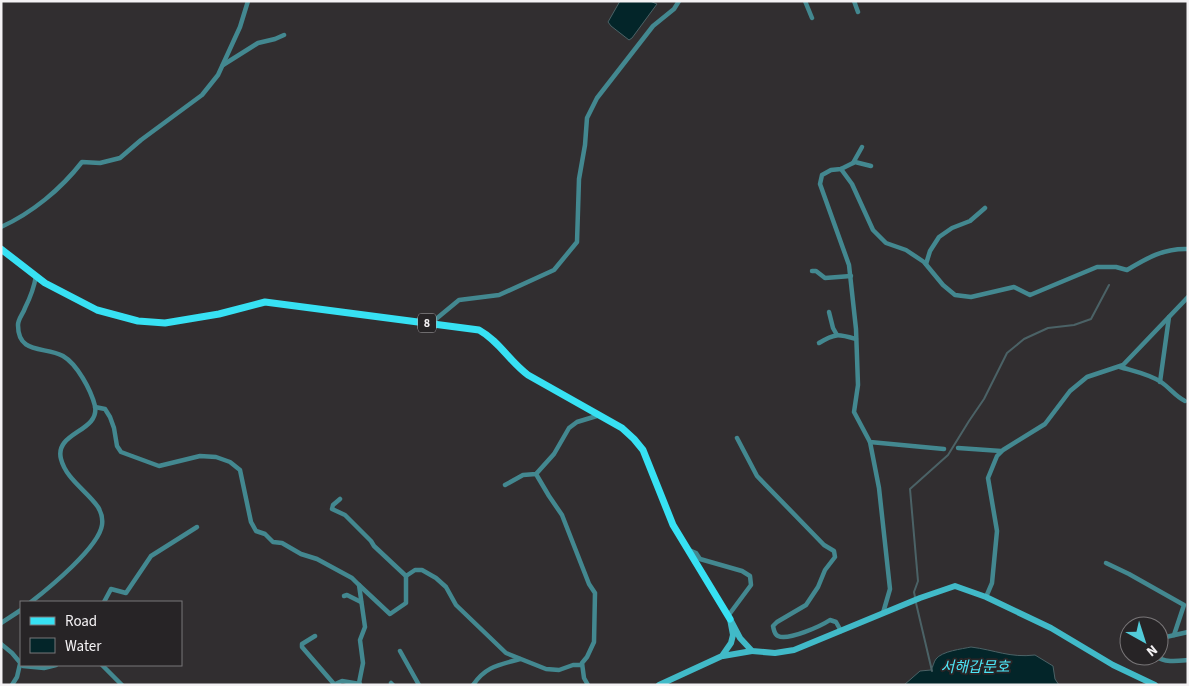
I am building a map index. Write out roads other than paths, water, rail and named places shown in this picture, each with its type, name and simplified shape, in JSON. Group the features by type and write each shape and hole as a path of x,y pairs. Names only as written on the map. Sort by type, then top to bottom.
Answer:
{"main road":[{"name":"8","path":"1,249 45,282 97,310 138,321 165,323 219,314 265,302 479,330 488,335 517,367 528,375 622,428 634,439 643,450 673,525 729,618"}],"street":[{"path":"1,227 20,218 45,200 82,162 100,163 120,158 202,95 222,66 240,27 247,1"},
{"path":"433,324 436,319 458,300 499,294 554,270 577,242 579,179 585,145 587,118 597,98 652,26 674,9 679,1"},
{"path":"805,1 812,18"},
{"path":"854,1 858,12"},
{"path":"222,66 258,43 284,35"},
{"path":"854,163 862,147"},
{"path":"871,166 855,162 842,169 831,170 822,175 820,184 849,265 851,276 858,384 854,412 870,442 879,488 890,589 883,613"},
{"path":"842,169 852,184 873,230 886,243 906,250 926,264 943,285 955,295 972,296 1014,287 1030,295 1097,267 1116,267 1127,270 1146,258 1161,252 1188,249"},
{"path":"926,264 930,252 939,237 952,228 970,221 986,208"},
{"path":"812,271 816,271 825,278 851,276"},
{"path":"33,601 51,587 83,555 96,538 102,526 102,516 97,506 68,473 60,457 61,448 67,438 87,425 94,417 95,407 80,373 71,363 56,354 32,348 25,344 19,336 18,323 34,288 36,276"},
{"path":"986,597 992,583 997,532 988,478 990,469 997,456 1001,451 1045,424 1070,391 1087,377 1123,366 1188,297"},
{"path":"829,312 837,335"},
{"path":"1160,382 1169,317"},
{"path":"818,343 837,335 856,339"},
{"path":"1118,367 1143,374 1160,382 1185,402"},
{"path":"95,407 105,409 114,428 117,446 121,452 133,457 159,466 200,456 216,457 235,465 240,470 252,522 256,530 273,542 282,543 352,578 390,614 406,603 406,576 346,516 332,509 333,505 340,499"},
{"path":"504,485 523,475 536,474 554,454 570,428 577,422 600,415"},
{"path":"737,438 757,476 824,545 834,551 835,557 825,570 812,599 806,606 777,622 773,626 774,633 785,637 810,630 830,620 836,622 841,631"},
{"path":"870,442 944,449"},
{"path":"958,448 1001,451"},
{"path":"536,474 562,515 588,584 595,593 594,642 582,666 584,678 588,685"},
{"path":"105,601 111,589 126,593 151,556 197,528"},
{"path":"687,549 696,553 700,559 742,572 752,579 751,585 729,618 733,635 731,643 722,656"},
{"path":"1106,563 1184,605 1174,635"},
{"path":"406,576 415,570 422,570 436,578 446,587 456,606 500,649 546,669 559,670 573,665 582,666"},
{"path":"315,636 302,644 302,647 333,685 342,681 360,684 363,663 360,640 365,627 359,585"},
{"path":"659,685 728,654 752,651 774,653 794,650 883,613 955,586 986,597 1051,628 1113,665 1155,685"},
{"path":"344,596 347,595 360,602"},
{"path":"1,623 20,611"},
{"path":"729,618 740,638 752,651"},
{"path":"1169,637 1188,632"},
{"path":"1,644 12,653 20,664 18,677 12,685"},
{"path":"400,651 419,685"},
{"path":"473,685 479,676 492,667 520,659"},
{"path":"1169,660 1188,660"},
{"path":"32,666 44,668 52,666"},
{"path":"103,666 122,685"}],"water":[{"path":"620,1 650,1 657,4 629,40 608,22"},
{"name":"서해갑문호","path":"971,647 1010,655 1035,655 1053,666 1055,679 1059,685 904,685 920,671 931,670 939,656"}],"waterway":[{"path":"915,597 914,592 918,581 910,489 948,455 984,399 1007,353 1024,339 1048,328 1074,325 1091,319 1109,285"},
{"path":"916,603 932,671"}]}
